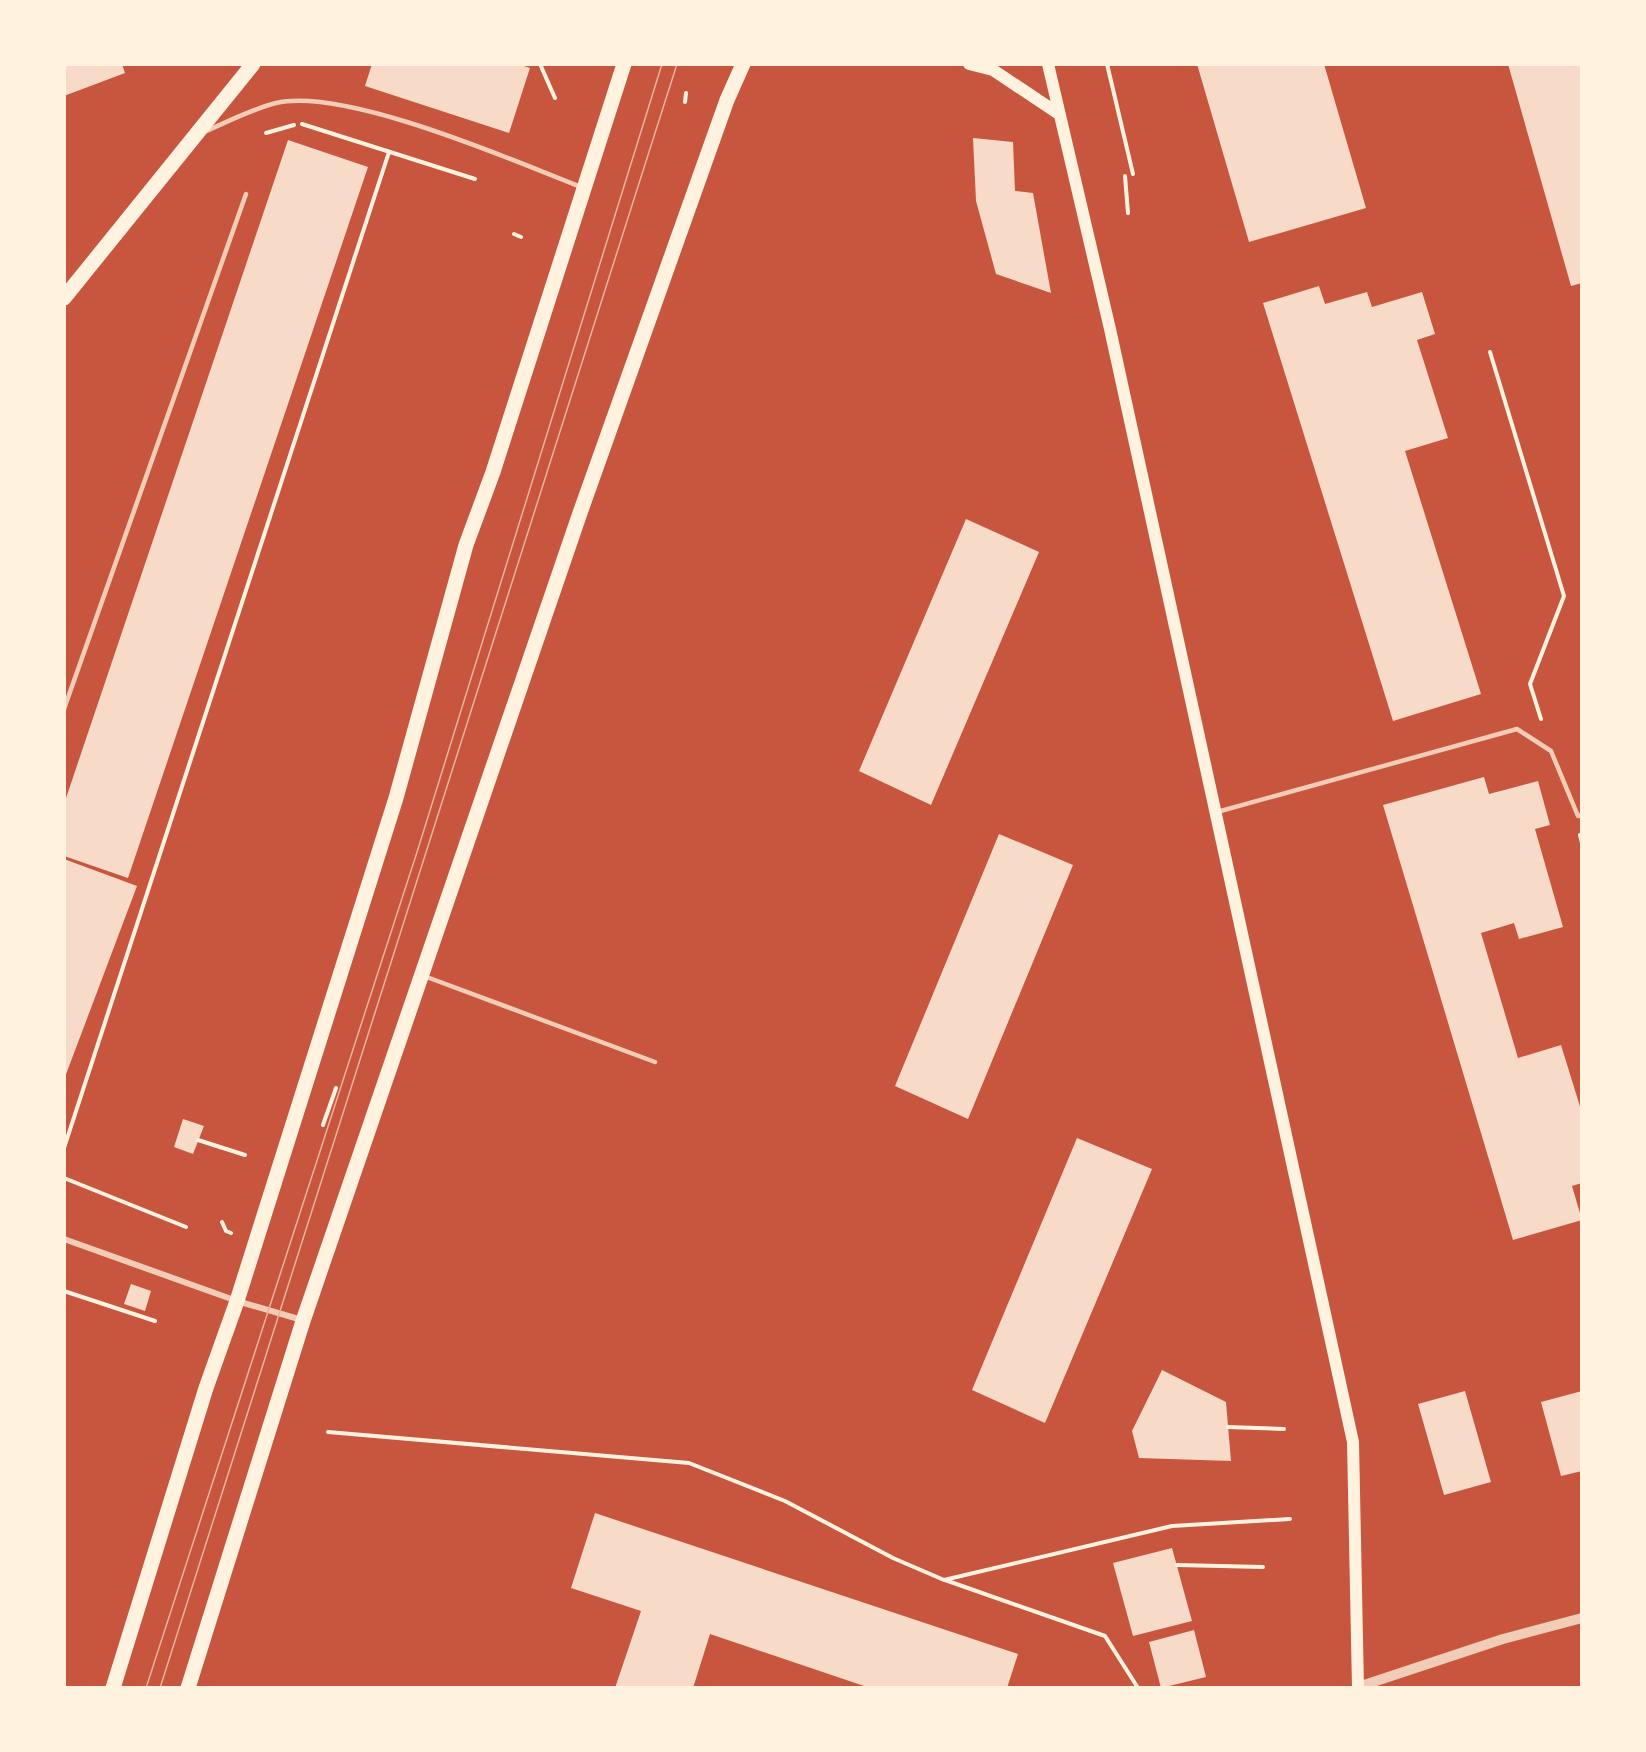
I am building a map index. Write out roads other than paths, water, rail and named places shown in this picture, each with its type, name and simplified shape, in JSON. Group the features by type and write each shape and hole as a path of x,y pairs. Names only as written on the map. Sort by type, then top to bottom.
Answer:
{"main road":[{"path":"64,298 253,64"},
{"path":"113,1688 206,1388 237,1301 396,798 466,545 493,472 624,64"},
{"path":"188,1688 303,1321 584,502 727,100 743,64"},
{"path":"969,64 993,70 1059,114"},
{"path":"1048,64 1110,329 1353,1442 1357,1687"}],"street":[{"path":"64,1239 237,1301 303,1321"},
{"path":"1357,1687 1503,1640 1581,1618"}],"lane":[{"path":"196,135 276,103 306,100 354,108 470,144 585,189"},
{"path":"64,709 246,194"},
{"path":"1216,813 1517,729 1551,751 1578,816 1581,815"},
{"path":"422,975 655,1062"}],"tram line":[{"path":"146,1688 418,849 662,64"},
{"path":"160,1688 677,64"}]}
